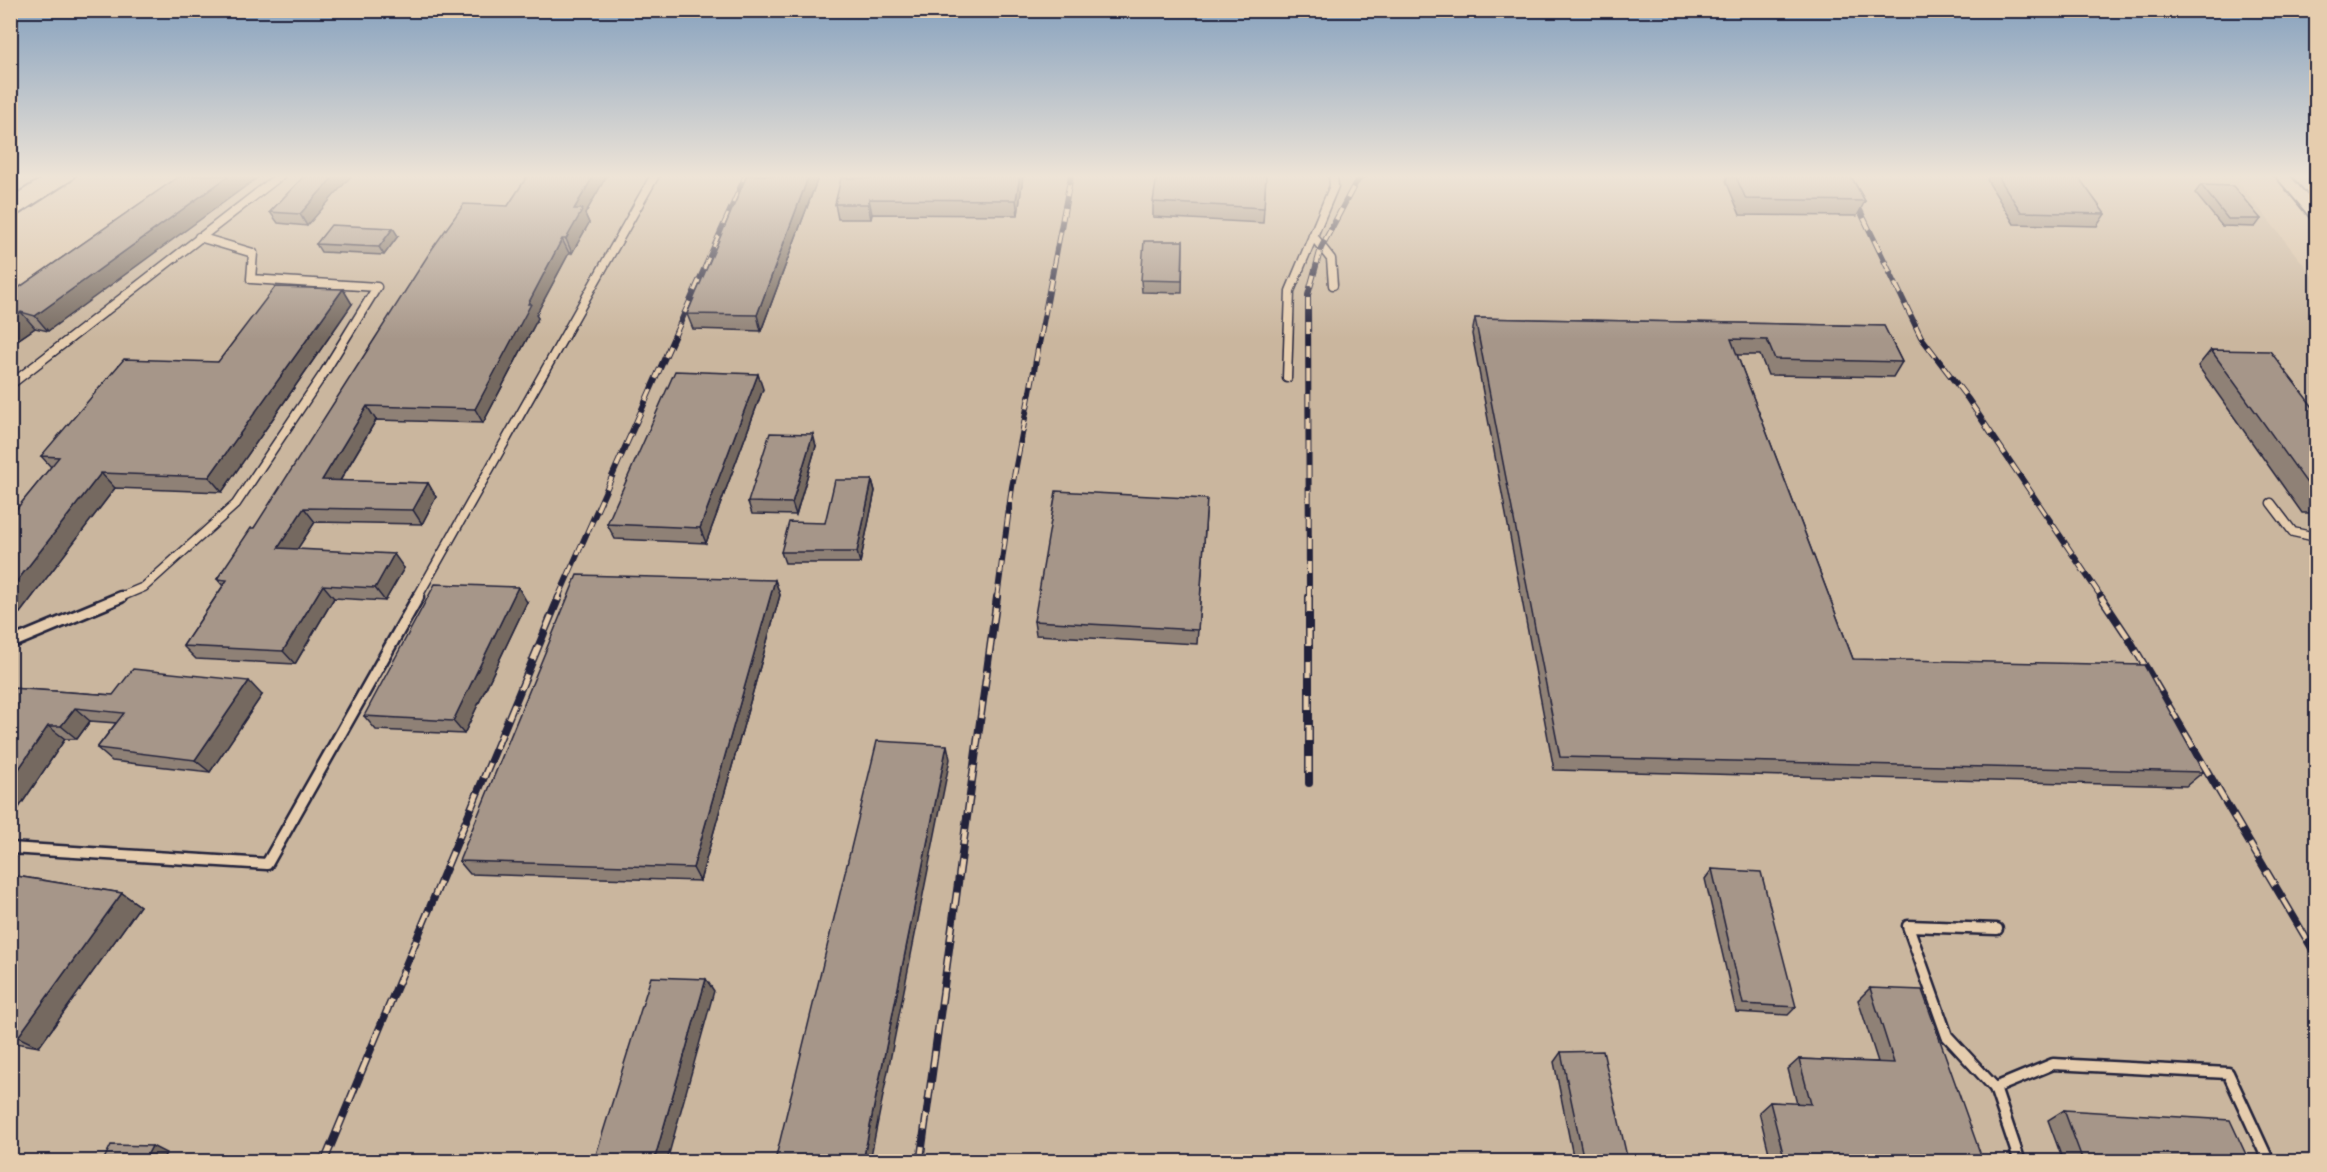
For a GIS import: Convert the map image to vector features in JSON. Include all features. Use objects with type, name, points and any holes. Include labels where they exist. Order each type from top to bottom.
[{"type":"lane","points":[[10,385],[209,230]]},
{"type":"lane","points":[[10,848],[267,864],[624,230]]},
{"type":"lane","points":[[1287,378],[1290,291],[1316,230]]},
{"type":"lane","points":[[1313,236],[1331,259],[1333,285]]},
{"type":"lane","points":[[10,640],[18,640],[144,587],[236,504],[324,373],[377,287],[251,279],[253,253],[199,237]]},
{"type":"lane","points":[[2271,503],[2293,532],[2316,537]]},
{"type":"lane","points":[[1997,929],[1908,926],[1947,1036],[1995,1088],[2020,1161]]},
{"type":"lane","points":[[1995,1088],[2053,1064],[2228,1072],[2269,1161]]},
{"type":"shaded area","points":[[123,230],[2276,230],[2316,280],[2316,1161],[11,1161],[10,310]]},
{"type":"building","points":[[102,230],[154,230],[35,316],[21,312],[10,320],[10,294]]},
{"type":"building","points":[[327,230],[392,230],[379,247],[316,244]]},
{"type":"building","points":[[446,230],[571,230],[566,239],[562,239],[528,304],[531,304],[475,409],[367,406],[322,480],[428,483],[413,510],[304,508],[278,548],[394,554],[375,588],[323,585],[283,651],[183,646],[227,580],[217,579],[251,528],[254,528]]},
{"type":"building","points":[[723,230],[789,230],[757,315],[687,314]]},
{"type":"building","points":[[1144,241],[1183,241],[1182,281],[1141,280]]},
{"type":"building","points":[[275,287],[343,289],[209,477],[101,473],[10,590],[10,517],[59,457],[41,456],[124,359],[218,362]]},
{"type":"building","points":[[1475,318],[1884,326],[1902,362],[1775,359],[1767,340],[1731,339],[1853,659],[2144,665],[2203,772],[1560,757]]},
{"type":"building","points":[[2211,350],[2270,351],[2316,411],[2316,496]]},
{"type":"building","points":[[675,371],[758,374],[700,528],[607,524]]},
{"type":"building","points":[[770,433],[813,434],[792,503],[748,502]]},
{"type":"building","points":[[835,480],[872,480],[857,552],[781,552],[789,522],[825,523]]},
{"type":"building","points":[[1056,491],[1207,499],[1198,630],[1034,621]]},
{"type":"building","points":[[577,575],[775,580],[693,868],[459,861]]},
{"type":"building","points":[[435,584],[518,587],[453,721],[364,716]]},
{"type":"building","points":[[133,669],[249,681],[195,760],[97,748],[124,713],[75,708],[61,726],[48,726],[10,782],[10,688],[113,695]]},
{"type":"building","points":[[877,741],[947,745],[863,1161],[775,1161]]},
{"type":"building","points":[[1712,869],[1761,872],[1796,1007],[1743,1004]]},
{"type":"building","points":[[10,875],[122,893],[18,1037],[10,1035]]},
{"type":"building","points":[[651,977],[706,979],[654,1161],[594,1161]]},
{"type":"building","points":[[1870,988],[1922,990],[1983,1161],[1785,1161],[1770,1102],[1811,1104],[1799,1059],[1894,1063]]},
{"type":"building","points":[[1603,1051],[1628,1161],[1584,1161],[1561,1052]]},
{"type":"building","points":[[2064,1110],[2230,1120],[2249,1161],[2083,1161]]},
{"type":"building","points":[[111,1145],[152,1146],[144,1161],[103,1161]]},
{"type":"railway","points":[[558,598],[722,230]]},
{"type":"railway","points":[[997,598],[1012,487],[1061,230]]},
{"type":"railway","points":[[1309,598],[1308,295],[1321,248],[1331,230]]},
{"type":"railway","points":[[1869,230],[1921,337],[1968,399],[2102,598]]},
{"type":"railway","points":[[324,1162],[559,597]]},
{"type":"railway","points":[[920,1162],[997,597]]},
{"type":"railway","points":[[2101,597],[2129,639],[2316,955]]},
{"type":"railway","points":[[1309,598],[1309,783]]}]
